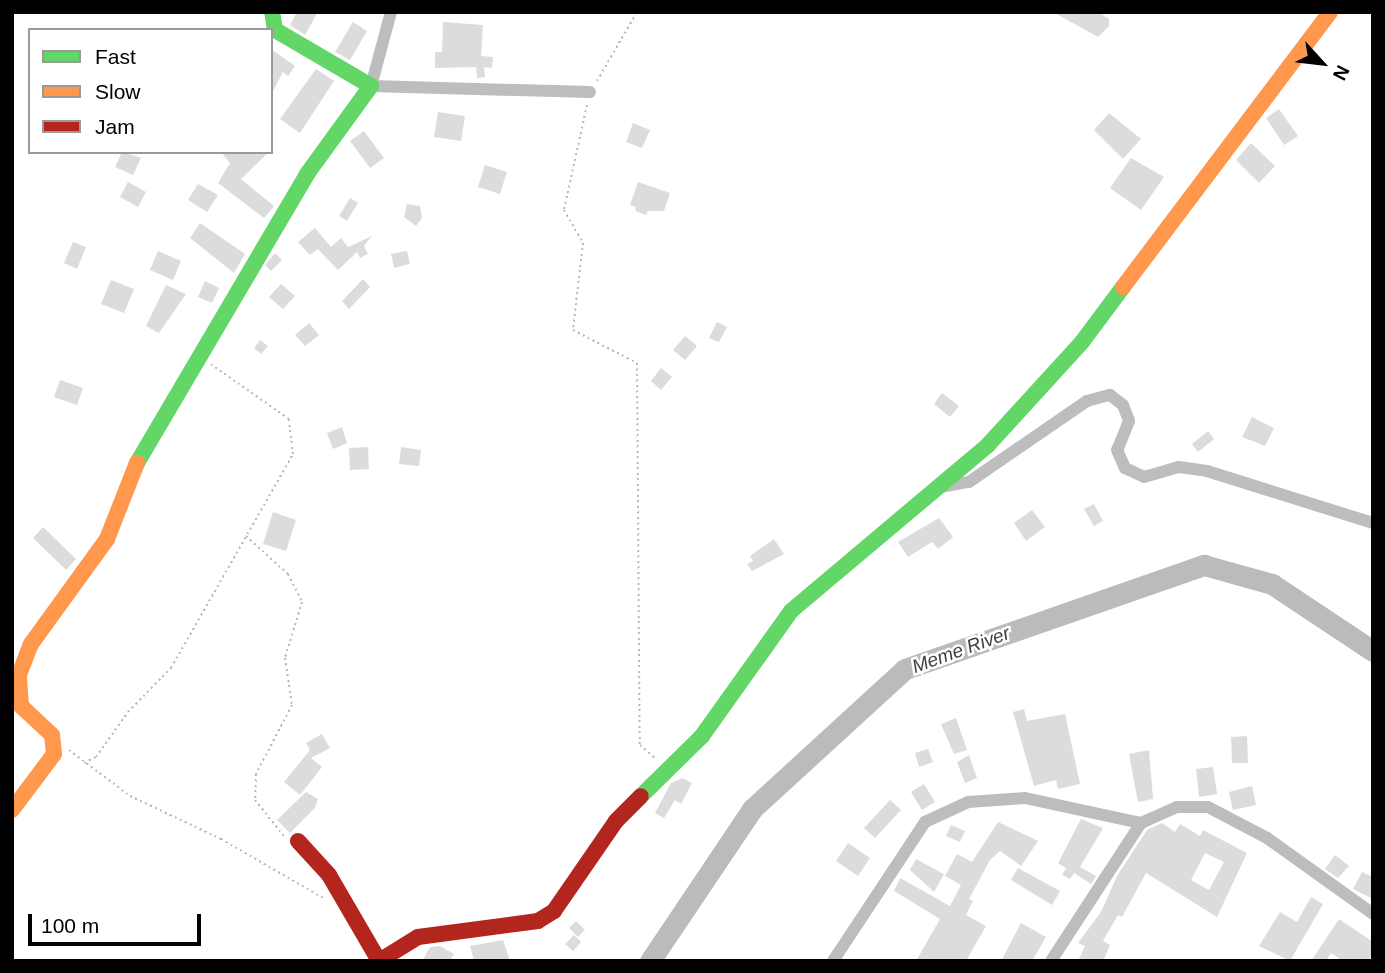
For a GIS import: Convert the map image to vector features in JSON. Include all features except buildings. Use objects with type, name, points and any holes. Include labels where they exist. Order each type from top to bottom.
[{"type":"street","points":[[272,12],[275,30],[371,86],[590,92]]},
{"type":"street","points":[[12,810],[54,754],[52,735],[21,706],[19,675],[31,644],[107,539],[139,458],[198,355],[307,174],[371,86],[391,12]]},
{"type":"street","points":[[298,841],[330,875],[364,942],[379,961],[418,937],[538,921],[554,911],[616,821],[702,736],[791,611],[933,488],[988,445],[1082,342],[1330,12]]},
{"type":"street","points":[[933,488],[969,482],[1087,401],[1110,395],[1123,405],[1129,421],[1117,450],[1125,468],[1144,477],[1178,467],[1207,471],[1373,523]]},
{"type":"street","points":[[833,961],[925,822],[968,802],[1025,798],[1141,823]]},
{"type":"street","points":[[1051,961],[1141,823],[1177,807],[1208,807],[1267,838],[1373,914]]},
{"type":"path","points":[[637,12],[590,92],[564,210],[583,243],[573,330],[637,363],[640,745],[667,769]]},
{"type":"path","points":[[84,763],[96,757],[128,712],[171,668],[202,621],[218,581],[293,454],[289,419],[198,355]]},
{"type":"path","points":[[245,535],[288,574],[302,602],[285,658],[292,705],[256,774],[255,800],[282,835],[298,841]]},
{"type":"path","points":[[52,735],[84,763],[130,796],[221,839],[327,900]]},
{"type":"waterway","name":"Meme River","points":[[650,961],[752,809],[905,669],[1204,565],[1272,584],[1373,651]]},
{"type":"traffic: fast","points":[[137,463],[307,174],[371,86],[275,30],[272,12]]},
{"type":"traffic: fast","points":[[641,796],[702,736],[791,611],[988,445],[1082,342],[1123,287]]},
{"type":"traffic: slow","points":[[1123,287],[1330,12]]},
{"type":"traffic: slow","points":[[12,810],[54,754],[52,735],[21,706],[19,675],[31,644],[107,539],[137,463]]},
{"type":"traffic: jam","points":[[298,841],[329,875],[379,961],[418,937],[538,921],[554,911],[616,821],[641,796]]}]
